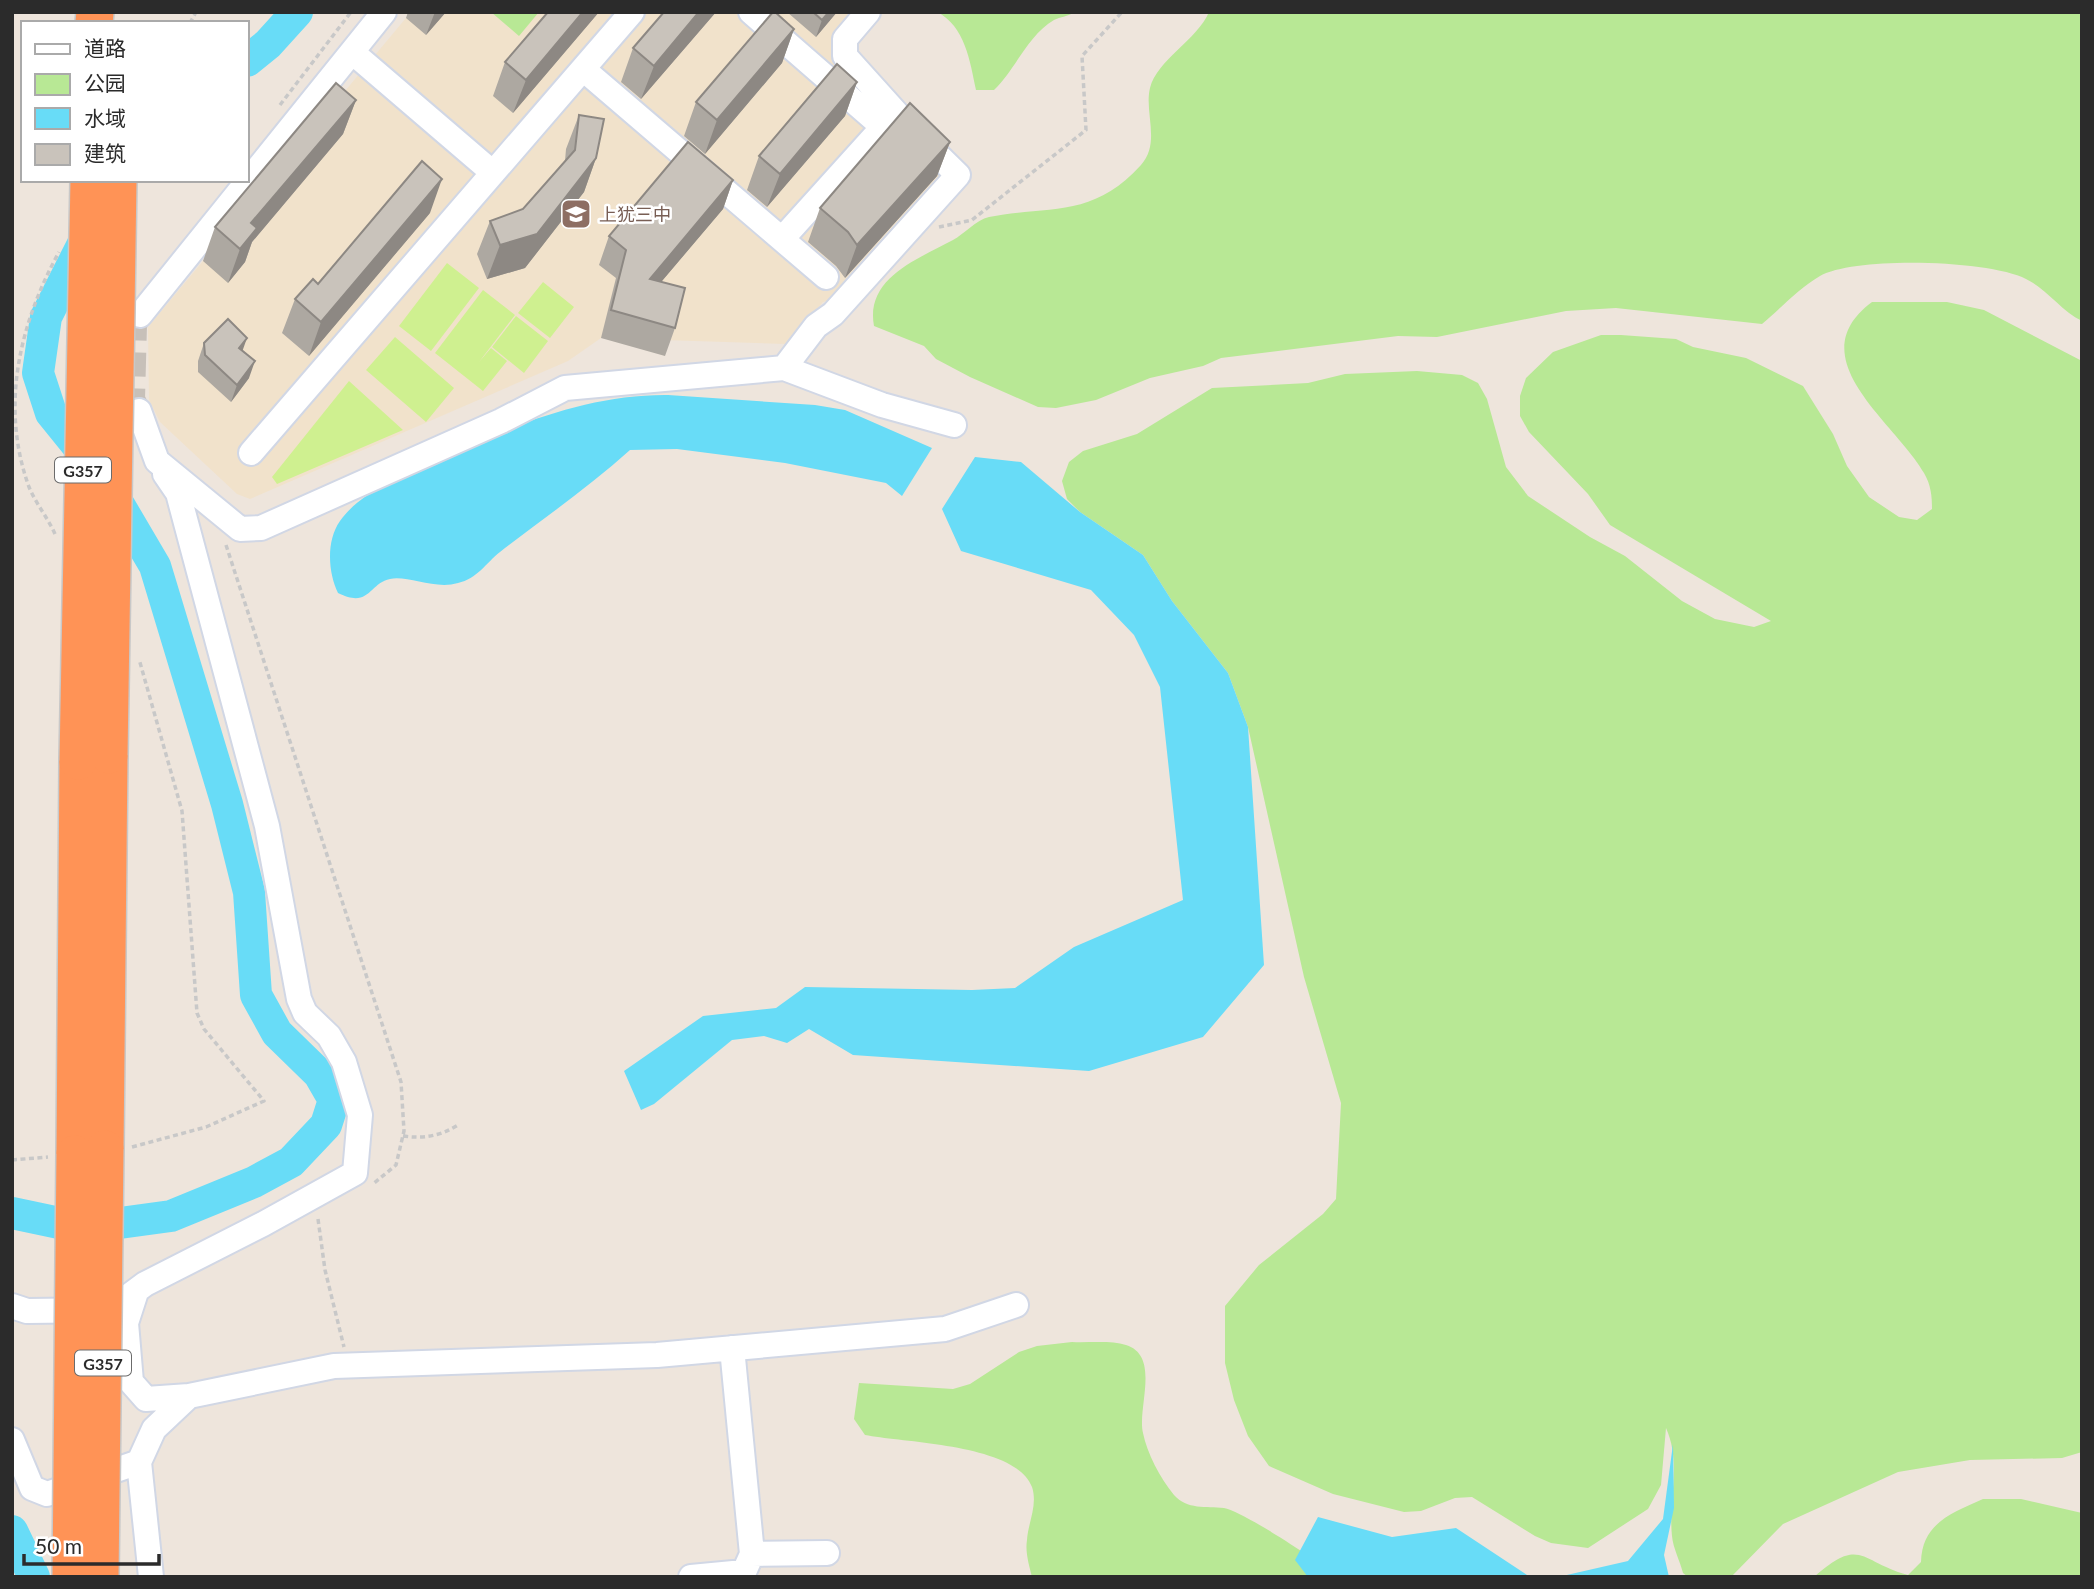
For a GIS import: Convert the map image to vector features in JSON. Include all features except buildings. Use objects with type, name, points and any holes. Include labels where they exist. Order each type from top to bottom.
[{"type":"highway","name":"G357","points":[[89,182],[100,1151],[100,1577]]},
{"type":"highway","name":"G357","points":[[94,758],[118,182]]},
{"type":"highway","name":"G357","points":[[71,1577],[100,1151]]},
{"type":"street","points":[[248,182],[384,12]]},
{"type":"street","points":[[251,453],[632,12]]},
{"type":"street","points":[[751,12],[883,127],[782,239]]},
{"type":"street","points":[[784,368],[816,326],[833,314],[958,175],[908,126],[845,56],[845,39],[868,12]]},
{"type":"street","points":[[352,52],[492,172]]},
{"type":"street","points":[[583,69],[826,277]]},
{"type":"street","points":[[141,315],[248,182]]},
{"type":"street","points":[[157,461],[240,529],[261,528],[501,421],[565,388],[784,368],[882,405],[954,425]]},
{"type":"street","points":[[12,1306],[27,1311],[110,1310],[156,1277],[263,1224],[355,1173],[360,1115],[344,1062],[329,1036],[305,1013],[299,999],[264,813],[178,493],[157,461],[139,411]]},
{"type":"street","points":[[136,1292],[126,1323],[131,1382],[146,1399],[189,1396],[349,1366],[643,1355],[945,1329],[1016,1305]]},
{"type":"street","points":[[691,1577],[744,1572],[752,1554],[732,1348]]},
{"type":"street","points":[[152,1577],[139,1462],[154,1429],[189,1396]]},
{"type":"street","points":[[12,1440],[32,1488],[47,1494],[139,1462]]},
{"type":"street","points":[[752,1554],[828,1553]]},
{"type":"path","points":[[279,106],[351,12]]},
{"type":"path","points":[[903,236],[972,220],[1086,130],[1082,56],[1122,12]]},
{"type":"path","points":[[12,1160],[100,1151],[206,1127],[264,1101]]},
{"type":"path","points":[[403,1136],[417,1138],[442,1134],[458,1125]]},
{"type":"path","points":[[318,1219],[328,1282],[349,1366]]},
{"type":"shaded area","name":"上犹三中","points":[[411,12],[863,12],[841,39],[949,172],[836,299],[823,302],[786,344],[601,338],[568,361],[250,499],[237,494],[160,422],[149,400],[148,327]]},
{"type":"green space","points":[[491,12],[539,12],[519,36]]},
{"type":"green space","points":[[937,12],[1075,12],[1045,26],[994,90],[976,90],[960,35],[946,18]]},
{"type":"green space","points":[[1209,12],[2082,12],[2082,321],[2067,312],[2034,283],[2008,273],[1954,264],[1862,265],[1820,276],[1762,324],[1616,308],[1566,311],[1437,337],[1398,336],[1221,358],[1203,366],[1150,378],[1096,400],[1056,408],[1038,407],[970,377],[936,359],[924,346],[874,326],[873,309],[878,295],[897,272],[953,240],[979,221],[989,217],[1070,207],[1105,194],[1123,182],[1141,165],[1150,147],[1149,97],[1154,78],[1160,68],[1196,32]]},
{"type":"green space","points":[[447,263],[479,288],[431,351],[399,326]]},
{"type":"green space","points":[[543,282],[574,307],[550,338],[518,313]]},
{"type":"green space","points":[[483,290],[515,315],[479,362],[491,348],[507,361],[483,391],[435,353]]},
{"type":"green space","points":[[1872,302],[1947,302],[1984,310],[2082,361],[2082,1452],[2062,1458],[1970,1460],[1898,1472],[1783,1524],[1731,1577],[1688,1577],[1683,1573],[1672,1536],[1674,1468],[1671,1441],[1666,1428],[1661,1485],[1648,1509],[1588,1548],[1551,1543],[1535,1536],[1472,1497],[1455,1498],[1421,1511],[1404,1512],[1333,1494],[1269,1466],[1248,1436],[1234,1400],[1225,1363],[1225,1306],[1259,1265],[1323,1214],[1336,1199],[1341,1103],[1304,977],[1248,727],[1228,673],[1172,601],[1143,555],[1080,512],[1067,499],[1062,481],[1069,462],[1083,451],[1137,434],[1212,388],[1308,383],[1345,374],[1417,371],[1462,375],[1478,383],[1487,399],[1506,467],[1528,496],[1590,537],[1625,556],[1682,601],[1715,619],[1754,627],[1771,621],[1610,525],[1588,494],[1529,432],[1520,416],[1520,396],[1526,378],[1553,352],[1601,335],[1676,339],[1693,347],[1746,358],[1803,386],[1833,434],[1847,466],[1869,497],[1899,517],[1917,520],[1932,509],[1931,491],[1926,477],[1859,389],[1848,367],[1844,345],[1852,323]]},
{"type":"green space","points":[[516,316],[548,341],[524,373],[492,347]]},
{"type":"green space","points":[[395,337],[454,388],[426,422],[366,370]]},
{"type":"green space","points":[[349,381],[403,430],[277,484],[272,477]]},
{"type":"green space","points":[[1072,1342],[1113,1343],[1126,1345],[1137,1351],[1143,1360],[1145,1371],[1142,1422],[1145,1441],[1159,1473],[1179,1500],[1191,1505],[1234,1511],[1282,1538],[1338,1577],[1032,1577],[1027,1545],[1034,1494],[1022,1473],[1005,1462],[983,1454],[865,1435],[854,1419],[859,1383],[953,1389],[970,1384],[1019,1352],[1037,1346]]},
{"type":"green space","points":[[1983,1499],[2021,1499],[2082,1513],[2082,1577],[1814,1577],[1830,1564],[1852,1554],[1861,1555],[1908,1575],[1921,1562],[1927,1538],[1933,1529],[1950,1515]]},
{"type":"water","points":[[668,395],[815,405],[845,410],[932,448],[902,496],[886,483],[785,463],[677,449],[630,450],[465,581],[440,585],[397,578],[383,581],[363,597],[349,597],[338,593],[332,576],[332,538],[348,511],[367,495],[482,440],[542,417],[604,401]]},
{"type":"water","points":[[975,457],[1021,462],[1080,512],[1143,555],[1172,601],[1228,673],[1248,727],[1264,965],[1203,1037],[1089,1071],[853,1055],[809,1029],[787,1043],[764,1036],[732,1040],[654,1104],[641,1110],[624,1071],[703,1016],[776,1008],[805,987],[972,990],[1015,988],[1074,947],[1183,900],[1160,687],[1134,635],[1091,590],[961,551],[942,509]]},
{"type":"water","points":[[1673,1444],[1674,1508],[1664,1555],[1669,1577],[1558,1577],[1628,1561],[1663,1519]]},
{"type":"water","points":[[1318,1517],[1392,1537],[1456,1528],[1530,1577],[1308,1577],[1295,1560]]},
{"type":"waterway","points":[[248,60],[268,44],[297,12]]},
{"type":"waterway","points":[[12,1213],[83,1228],[171,1216],[254,1182],[291,1162],[326,1125],[334,1100],[319,1074],[277,1033],[256,995],[249,892],[227,804],[155,566],[102,476],[51,413],[38,373],[46,317],[88,234]]},
{"type":"waterway","points":[[12,1531],[34,1577]]},
{"type":"tunnel","points":[[139,411],[133,399],[135,325],[140,315]]},
{"type":"place","name":"上犹三中","points":[[576,214]]}]
